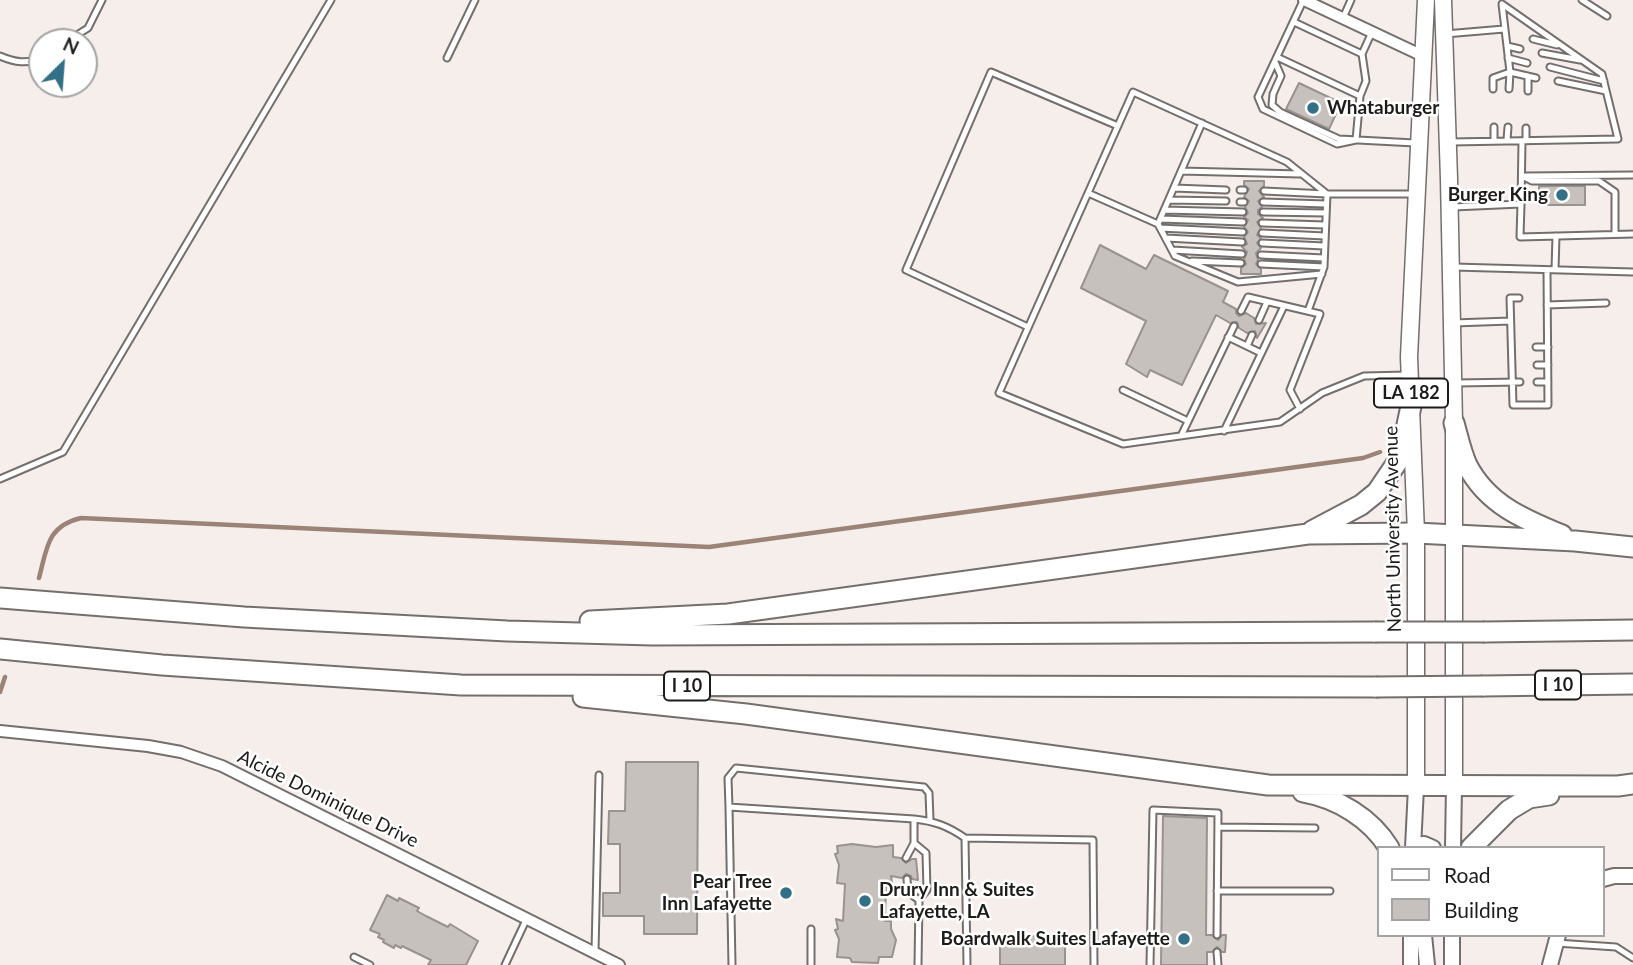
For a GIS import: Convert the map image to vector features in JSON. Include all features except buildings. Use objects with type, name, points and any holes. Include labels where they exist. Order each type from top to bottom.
[{"type":"highway","points":[[1308,534],[1361,505],[1377,492],[1400,458],[1412,406]]},
{"type":"highway","points":[[1454,423],[1466,463],[1478,484],[1499,504],[1520,518],[1575,541]]},
{"type":"highway","points":[[435,626],[634,620],[728,614],[1308,534],[1416,533],[1575,541],[1633,547]]},
{"type":"highway","points":[[0,598],[244,617],[507,631],[652,635],[1633,630]]},
{"type":"highway","name":"I 10","points":[[0,649],[162,665],[461,685],[1376,687],[1633,684]]},
{"type":"highway","points":[[461,685],[746,714],[1268,785],[1322,795],[1361,817],[1377,830],[1388,846]]},
{"type":"highway","points":[[1268,785],[1626,785]]},
{"type":"highway","points":[[1473,846],[1500,817],[1529,798],[1626,785]]},
{"type":"main road","name":"LA 182","points":[[1443,0],[1450,207],[1454,535]]},
{"type":"main road","name":"North University Avenue","points":[[1413,846],[1416,786],[1416,533],[1410,375],[1425,2]]},
{"type":"main road","points":[[1453,846],[1454,535]]},
{"type":"main road","points":[[1605,878],[1633,876]]},
{"type":"main road","points":[[1411,937],[1411,965]]},
{"type":"main road","points":[[1424,937],[1427,965]]},
{"type":"main road","points":[[1452,937],[1452,965]]},
{"type":"main road","points":[[1550,965],[1557,939]]},
{"type":"street","points":[[1304,0],[1423,56]]},
{"type":"street","name":"Alcide Dominique Drive","points":[[0,731],[148,746],[181,752],[222,766],[619,965]]},
{"type":"lane","points":[[88,28],[102,0]]},
{"type":"lane","points":[[0,479],[62,452],[331,0]]},
{"type":"lane","points":[[447,58],[475,0]]},
{"type":"lane","points":[[1304,0],[1258,97],[1263,109],[1338,144],[1356,140]]},
{"type":"lane","points":[[1343,18],[1351,0]]},
{"type":"lane","points":[[1582,0],[1606,16]]},
{"type":"lane","points":[[1448,142],[1618,139],[1602,74],[1502,4],[1507,32],[1509,89]]},
{"type":"lane","points":[[1293,22],[1362,54]]},
{"type":"lane","points":[[1356,140],[1360,96],[1366,80],[1362,54],[1372,32]]},
{"type":"lane","points":[[1444,34],[1507,32]]},
{"type":"lane","points":[[1533,39],[1561,46]]},
{"type":"lane","points":[[1507,46],[1520,49]]},
{"type":"lane","points":[[1542,53],[1584,61]]},
{"type":"lane","points":[[0,56],[15,63],[28,62]]},
{"type":"lane","points":[[1508,58],[1527,63]]},
{"type":"lane","points":[[1276,59],[1360,96]]},
{"type":"lane","points":[[1276,59],[1281,76],[1273,94],[1272,104],[1280,112],[1329,135],[1356,140],[1419,143]]},
{"type":"lane","points":[[1550,67],[1604,81]]},
{"type":"lane","points":[[1028,327],[906,270],[991,72],[1118,126]]},
{"type":"lane","points":[[1493,89],[1493,78],[1510,72],[1536,78]]},
{"type":"lane","points":[[1528,76],[1528,91]]},
{"type":"lane","points":[[1558,81],[1606,91]]},
{"type":"lane","points":[[1327,194],[1287,162],[1133,92],[999,393],[1123,444],[1280,422],[1322,393],[1364,376],[1410,375]]},
{"type":"lane","points":[[1202,123],[1160,224],[1175,256],[1238,282],[1322,274]]},
{"type":"lane","points":[[1494,127],[1494,141]]},
{"type":"lane","points":[[1507,141],[1508,127]]},
{"type":"lane","points":[[1526,128],[1520,237],[1633,234]]},
{"type":"lane","points":[[1181,171],[1301,174]]},
{"type":"lane","points":[[1522,176],[1633,175]]},
{"type":"lane","points":[[1522,176],[1532,181],[1599,181],[1615,192],[1615,234]]},
{"type":"lane","points":[[1174,188],[1226,190]]},
{"type":"lane","points":[[1264,191],[1416,194]]},
{"type":"lane","points":[[1088,192],[1160,224],[1242,232]]},
{"type":"lane","points":[[1308,311],[1324,267],[1327,194]]},
{"type":"lane","points":[[1169,200],[1226,201]]},
{"type":"lane","points":[[1263,202],[1326,204]]},
{"type":"lane","points":[[1450,207],[1521,204]]},
{"type":"lane","points":[[1164,210],[1243,212]]},
{"type":"lane","points":[[1263,212],[1326,213]]},
{"type":"lane","points":[[1160,224],[1243,222]]},
{"type":"lane","points":[[1262,223],[1325,225]]},
{"type":"lane","points":[[1262,233],[1325,236]]},
{"type":"lane","points":[[1555,270],[1556,236]]},
{"type":"lane","points":[[1166,238],[1242,242]]},
{"type":"lane","points":[[1262,243],[1324,246]]},
{"type":"lane","points":[[1172,250],[1242,254]]},
{"type":"lane","points":[[1261,255],[1324,258]]},
{"type":"lane","points":[[1187,261],[1241,263]]},
{"type":"lane","points":[[1261,264],[1324,267]]},
{"type":"lane","points":[[1451,267],[1633,272]]},
{"type":"lane","points":[[1519,298],[1510,298],[1513,405],[1548,405],[1547,270]]},
{"type":"lane","points":[[1241,311],[1248,298],[1320,314],[1290,390],[1300,408]]},
{"type":"lane","points":[[1537,298],[1547,301],[1606,303]]},
{"type":"lane","points":[[1259,320],[1267,302]]},
{"type":"lane","points":[[1224,431],[1284,306]]},
{"type":"lane","points":[[1537,316],[1547,316]]},
{"type":"lane","points":[[1452,323],[1520,317]]},
{"type":"lane","points":[[1181,436],[1234,326]]},
{"type":"lane","points":[[1511,331],[1520,331]]},
{"type":"lane","points":[[1537,331],[1547,331]]},
{"type":"lane","points":[[1247,346],[1252,335]]},
{"type":"lane","points":[[1228,337],[1261,353]]},
{"type":"lane","points":[[1511,347],[1520,347]]},
{"type":"lane","points":[[1536,347],[1548,347]]},
{"type":"lane","points":[[1511,365],[1520,365]]},
{"type":"lane","points":[[1537,365],[1548,365]]},
{"type":"lane","points":[[1453,383],[1520,382]]},
{"type":"lane","points":[[1537,382],[1548,382]]},
{"type":"lane","points":[[1123,390],[1188,421]]},
{"type":"lane","points":[[732,965],[728,778],[736,768],[924,786],[929,793],[930,820]]},
{"type":"lane","points":[[595,953],[599,775]]},
{"type":"lane","points":[[729,807],[930,820],[948,826],[965,838],[1093,840],[1094,965]]},
{"type":"lane","points":[[1150,965],[1153,810],[1218,813],[1217,934]]},
{"type":"lane","points":[[906,858],[914,843],[914,819]]},
{"type":"lane","points":[[1217,827],[1315,828]]},
{"type":"lane","points":[[965,838],[967,965]]},
{"type":"lane","points":[[914,843],[926,853],[927,890],[919,900],[918,965]]},
{"type":"lane","points":[[907,879],[908,892],[919,900]]},
{"type":"lane","points":[[1217,891],[1330,891]]},
{"type":"lane","points":[[505,965],[527,918]]},
{"type":"lane","points":[[811,929],[811,965]]},
{"type":"lane","points":[[1557,939],[1616,947],[1633,958]]},
{"type":"lane","points":[[1217,952],[1218,965]]},
{"type":"lane","points":[[354,957],[370,965]]},
{"type":"waterway","points":[[39,578],[50,540],[61,527],[81,518],[709,547],[1363,458],[1380,452]]},
{"type":"waterway","points":[[0,692],[5,677]]},
{"type":"place","name":"Whataburger","points":[[1313,108]]},
{"type":"place","name":"Burger King","points":[[1562,195]]},
{"type":"place","name":"Pear Tree Inn Lafayette","points":[[786,893]]},
{"type":"place","name":"Drury Inn & Suites Lafayette, LA","points":[[865,901]]},
{"type":"place","name":"Boardwalk Suites Lafayette","points":[[1184,939]]}]
